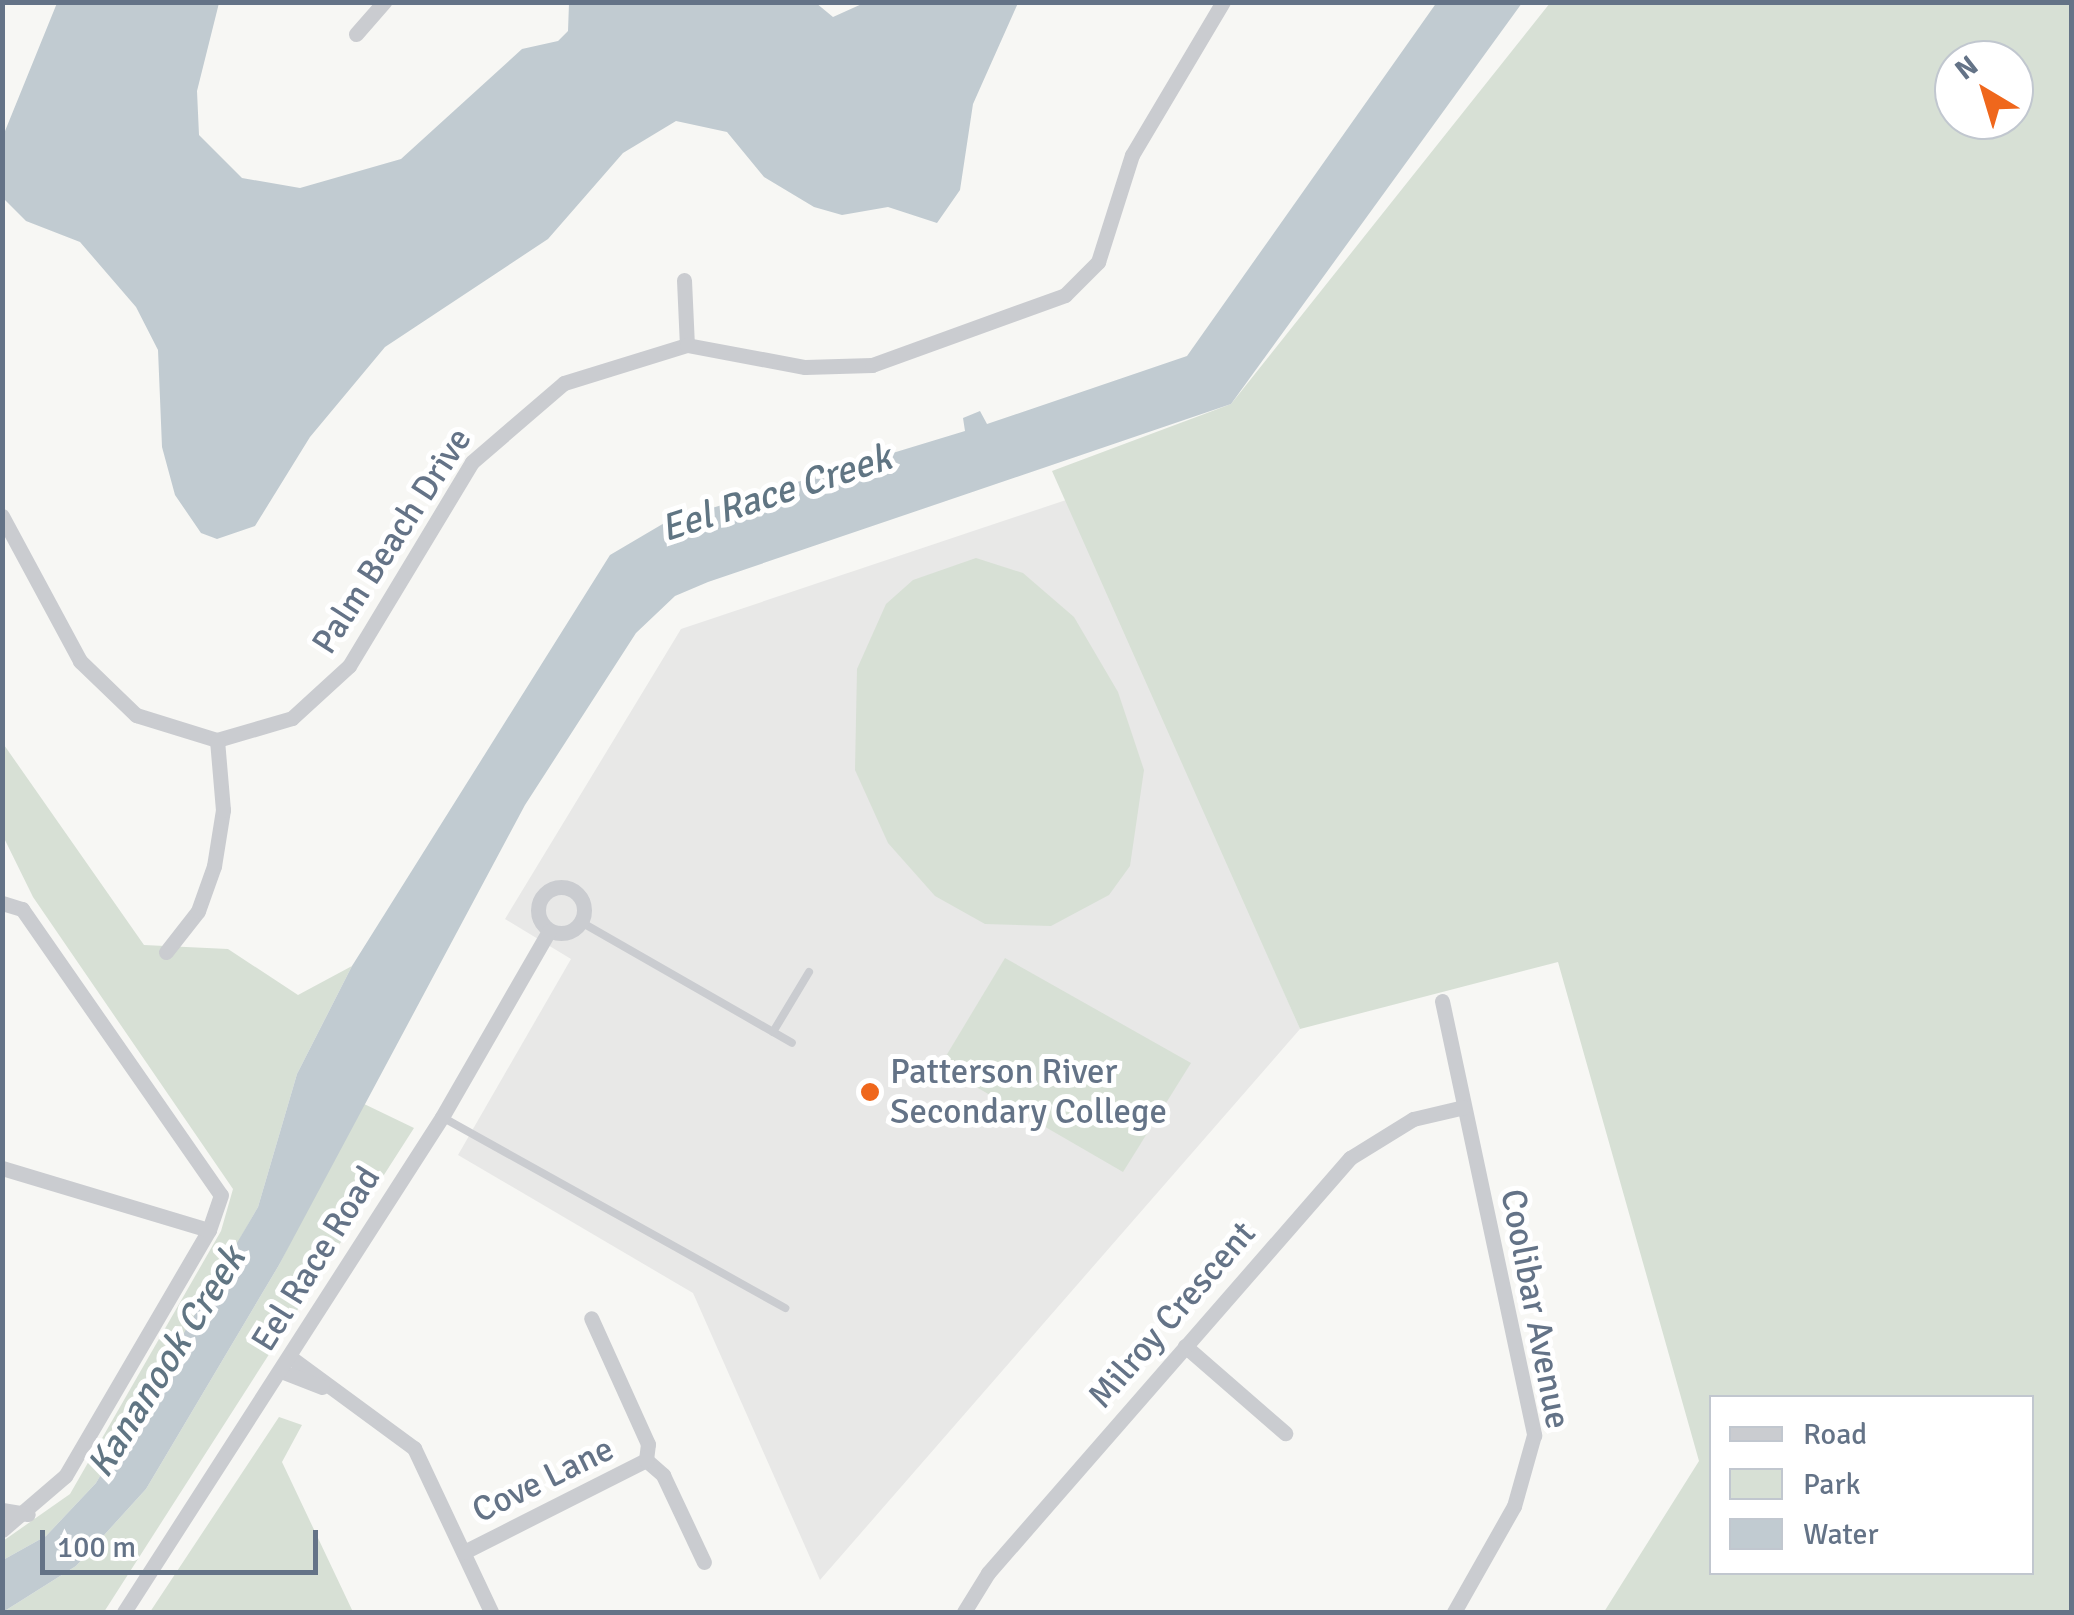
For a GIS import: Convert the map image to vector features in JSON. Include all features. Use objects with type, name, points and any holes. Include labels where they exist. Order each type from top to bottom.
[{"type":"street","points":[[356,34],[384,2]]},
{"type":"street","name":"Palm Beach Drive","points":[[2,516],[80,661],[109,694],[169,730],[216,740],[292,718],[331,686],[472,462],[513,418],[614,361],[687,345],[842,369],[1043,309],[1098,262],[1132,155],[1223,2]]},
{"type":"street","points":[[684,280],[687,345]]},
{"type":"street","points":[[166,952],[198,911],[214,866],[223,810],[216,740]]},
{"type":"street","points":[[556,888],[578,895],[581,922],[550,930],[538,908],[556,888]]},
{"type":"street","points":[[2,903],[22,909],[220,1195],[210,1230],[71,1467],[28,1514],[2,1530]]},
{"type":"street","name":"Eel Race Road","points":[[124,1612],[442,1117],[550,930]]},
{"type":"street","name":"Coolibar Avenue","points":[[1442,1002],[1534,1436],[1514,1506],[1454,1612]]},
{"type":"street","name":"Milroy Crescent","points":[[964,1612],[1185,1346],[1350,1158],[1413,1119],[1464,1107]]},
{"type":"street","points":[[2,1168],[210,1230]]},
{"type":"street","name":"Cove Lane","points":[[591,1318],[648,1444],[646,1460]]},
{"type":"street","points":[[1185,1346],[1285,1433]]},
{"type":"street","points":[[290,1356],[322,1387],[409,1442],[492,1612]]},
{"type":"street","points":[[280,1372],[322,1387]]},
{"type":"street","name":"Cove Lane","points":[[464,1552],[646,1460]]},
{"type":"street","name":"Cove Lane","points":[[646,1460],[663,1474],[704,1562]]},
{"type":"street","points":[[2,1510],[28,1514]]},
{"type":"lane","points":[[581,922],[792,1043]]},
{"type":"lane","points":[[773,1032],[809,972]]},
{"type":"lane","points":[[442,1117],[784,1308]]},
{"type":"shaded area","name":"Patterson River Secondary College","points":[[1069,499],[1300,1029],[820,1580],[693,1293],[458,1155],[571,959],[505,919],[681,629]]},
{"type":"green space","points":[[1550,3],[2071,3],[2071,1612],[1604,1612],[1699,1461],[1558,962],[1300,1029],[1052,471],[1231,404]]},
{"type":"green space","points":[[976,558],[1023,573],[1074,617],[1118,692],[1144,770],[1130,866],[1109,895],[1051,926],[985,924],[935,896],[888,843],[855,770],[857,669],[886,604],[913,580]]},
{"type":"green space","points":[[2,742],[144,945],[228,949],[298,995],[352,966],[297,1074],[258,1207],[209,1293],[96,1483],[46,1536],[3,1560],[3,1541],[70,1494],[221,1231],[233,1189],[33,897],[3,836]]},
{"type":"green space","points":[[1005,958],[1191,1063],[1123,1172],[940,1066]]},
{"type":"green space","points":[[360,1102],[414,1128],[104,1612],[3,1612],[76,1566],[146,1489],[279,1265]]},
{"type":"green space","points":[[279,1417],[302,1425],[282,1462],[353,1612],[150,1612]]},
{"type":"water","name":"Eel Race Creek","points":[[1437,2],[1522,3],[1231,404],[708,582],[675,596],[636,633],[525,805],[279,1265],[146,1489],[76,1566],[3,1612],[3,1560],[46,1536],[96,1483],[258,1207],[297,1074],[352,966],[610,555],[666,522],[965,431],[963,418],[980,411],[987,424],[1187,356]]},
{"type":"water","points":[[57,3],[219,3],[197,91],[199,135],[242,178],[300,188],[401,159],[522,49],[558,41],[568,31],[569,3],[816,3],[833,17],[864,3],[1018,3],[973,104],[960,190],[937,223],[888,207],[842,215],[814,207],[764,177],[727,132],[676,121],[623,153],[548,239],[385,347],[310,437],[255,526],[217,539],[201,533],[175,495],[162,447],[158,350],[136,307],[80,242],[26,221],[3,198],[3,136]]},
{"type":"place","name":"Patterson River Secondary College","points":[[870,1092]]},
{"type":"water label","name":"Kananook Creek","points":[[166,1362]]}]
